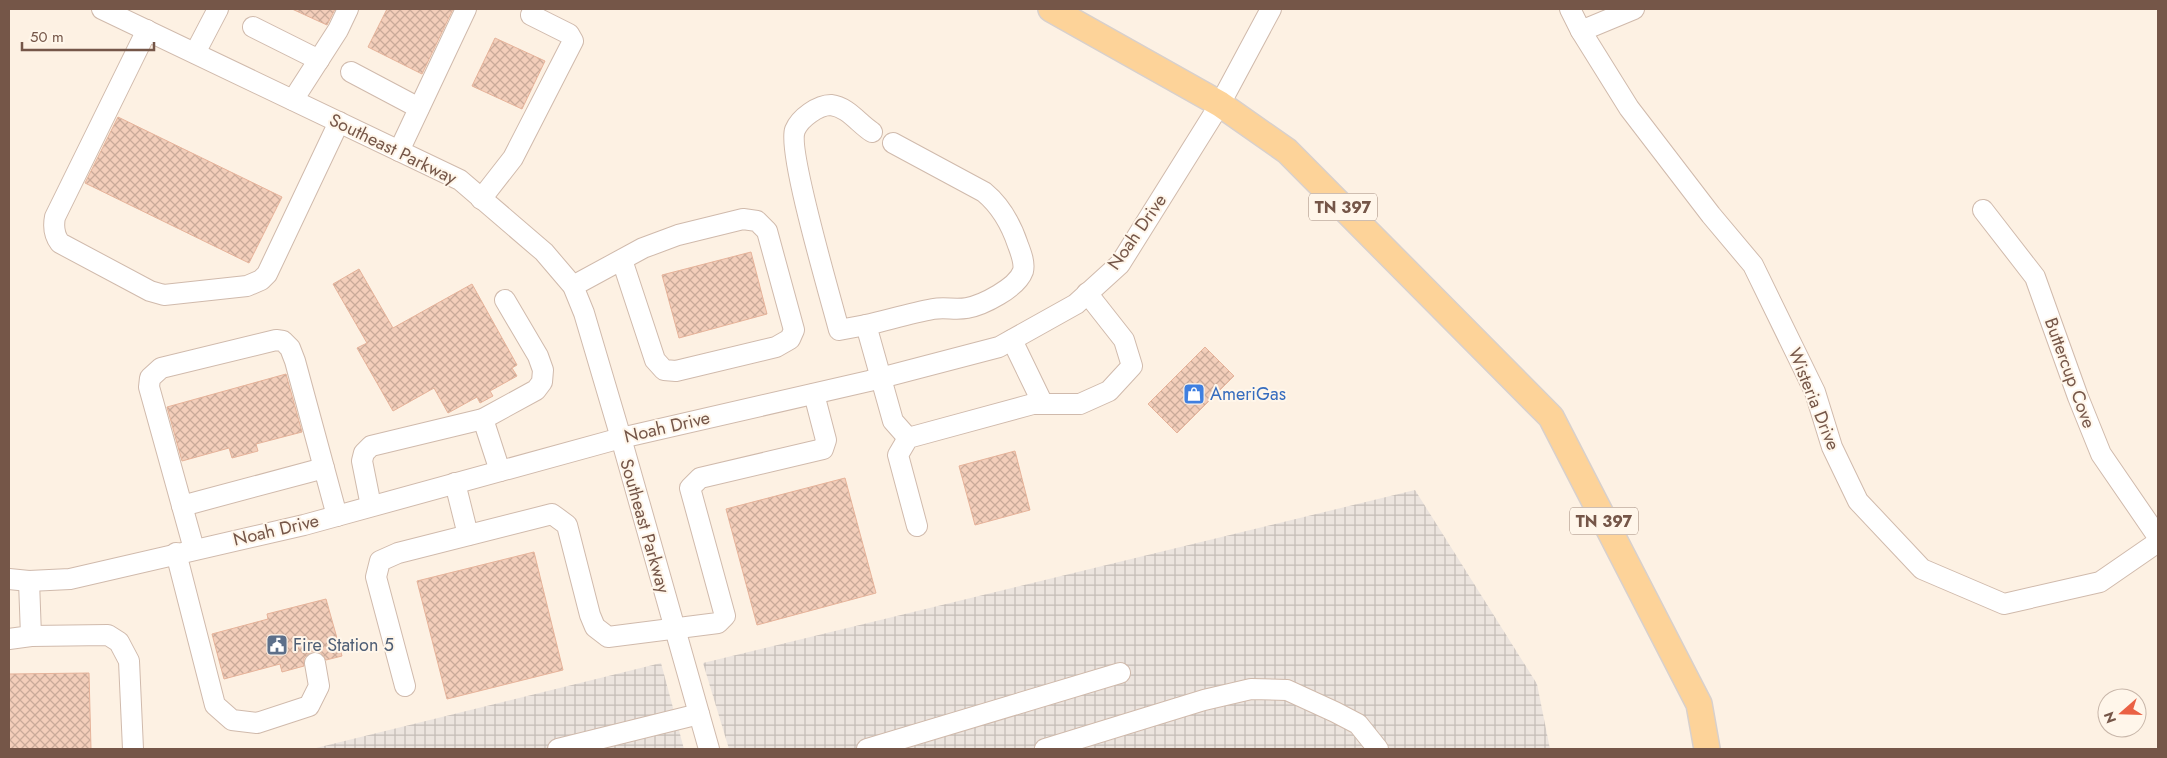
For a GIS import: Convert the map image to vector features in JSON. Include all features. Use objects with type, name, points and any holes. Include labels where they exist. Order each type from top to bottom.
[{"type":"main road","name":"TN 397","points":[[1050,9],[1220,104],[1288,151],[1551,417],[1699,704],[1707,749]]},
{"type":"street","points":[[195,53],[218,9]]},
{"type":"street","points":[[294,100],[338,30],[348,9]]},
{"type":"street","points":[[399,151],[466,9]]},
{"type":"street","name":"Noah Drive","points":[[9,579],[28,582],[70,579],[337,516],[620,438],[814,394],[999,347],[1076,304],[1120,264],[1220,104],[1270,9]]},
{"type":"street","name":"Wisteria Drive","points":[[1570,9],[1581,32],[1629,108],[1711,215],[1753,265],[1815,392],[1832,447],[1858,501],[1922,569],[2004,604],[2100,582],[2158,542]]},
{"type":"street","points":[[1581,32],[1634,9]]},
{"type":"street","name":"Southeast Parkway","points":[[111,11],[460,180],[544,252],[573,286],[584,313],[709,749]]},
{"type":"street","points":[[481,198],[513,158],[572,41],[569,34],[531,15]]},
{"type":"street","points":[[253,27],[320,60]]},
{"type":"street","points":[[148,30],[55,217],[54,224],[56,238],[60,242],[150,291],[164,295],[247,286],[261,280],[267,274],[339,122]]},
{"type":"street","points":[[351,72],[419,108]]},
{"type":"street","points":[[872,132],[844,109],[831,105],[816,109],[804,118],[795,130],[794,144],[803,189],[839,330],[934,309],[969,308],[982,304],[1002,293],[1018,280],[1023,270],[1014,232],[996,201],[984,192],[893,143]]},
{"type":"street","name":"Buttercup Cove","points":[[1983,210],[2035,277],[2078,397],[2101,454],[2158,537]]},
{"type":"street","points":[[573,286],[643,248],[678,235],[744,219],[756,221],[766,231],[794,330],[790,339],[767,349],[676,371],[664,370],[655,360],[622,260]]},
{"type":"street","points":[[918,526],[898,455],[908,438],[1033,404],[1080,404],[1109,391],[1132,366],[1124,340],[1088,293]]},
{"type":"street","points":[[371,506],[362,461],[364,453],[371,446],[483,419],[536,390],[542,382],[543,370],[538,356],[505,300]]},
{"type":"street","points":[[866,325],[893,421],[908,438]]},
{"type":"street","points":[[315,664],[319,686],[309,706],[258,723],[232,720],[215,705],[185,551],[182,506],[149,388],[150,378],[161,368],[276,340],[283,341],[290,348],[295,361],[337,516]]},
{"type":"street","points":[[1012,340],[1043,404]]},
{"type":"street","points":[[405,686],[376,577],[380,561],[398,553],[552,514],[567,525],[590,615],[595,627],[608,637],[675,630],[718,623],[724,616],[690,488],[700,478],[823,449],[826,440],[814,394]]},
{"type":"street","points":[[483,419],[500,471]]},
{"type":"street","points":[[182,506],[324,468]]},
{"type":"street","points":[[455,483],[468,535]]},
{"type":"street","points":[[28,582],[31,636]]},
{"type":"street","points":[[9,639],[31,636],[108,635],[119,642],[129,661],[133,749]]},
{"type":"street","points":[[867,749],[1120,674]]},
{"type":"street","points":[[1045,749],[1204,700],[1252,689],[1287,690],[1335,712],[1358,724],[1378,749]]},
{"type":"street","points":[[558,749],[622,741],[699,714]]},
{"type":"shaded area","points":[[1415,490],[1537,684],[1550,749],[729,749],[703,663]]},
{"type":"shaded area","points":[[661,663],[684,749],[312,749]]},
{"type":"building","points":[[292,9],[335,9],[327,25]]},
{"type":"building","points":[[387,9],[453,9],[422,74],[368,47]]},
{"type":"building","points":[[495,38],[545,61],[522,109],[472,86]]},
{"type":"building","points":[[118,117],[282,197],[249,263],[85,183]]},
{"type":"building","points":[[751,252],[767,314],[679,338],[662,275]]},
{"type":"building","points":[[359,269],[393,328],[472,284],[517,365],[512,368],[517,376],[490,391],[493,396],[480,403],[477,397],[448,413],[434,388],[393,411],[357,348],[367,343],[333,284]]},
{"type":"building","points":[[1205,347],[1234,376],[1177,433],[1148,404]]},
{"type":"building","points":[[286,374],[302,432],[256,444],[258,451],[232,458],[229,448],[182,461],[167,407]]},
{"type":"building","points":[[1015,451],[1030,510],[975,525],[959,466]]},
{"type":"building","points":[[845,478],[876,593],[757,625],[726,509]]},
{"type":"building","points":[[534,552],[563,670],[447,699],[417,581]]},
{"type":"building","name":"Fire Station 5","points":[[326,599],[342,656],[326,660],[320,652],[312,651],[304,658],[304,666],[282,672],[280,664],[224,679],[212,634],[268,619],[267,614]]},
{"type":"building","points":[[89,673],[91,749],[9,749],[9,674]]},
{"type":"place","name":"AmeriGas","points":[[1194,394]]},
{"type":"place","name":"Fire Station 5","points":[[277,645]]}]
